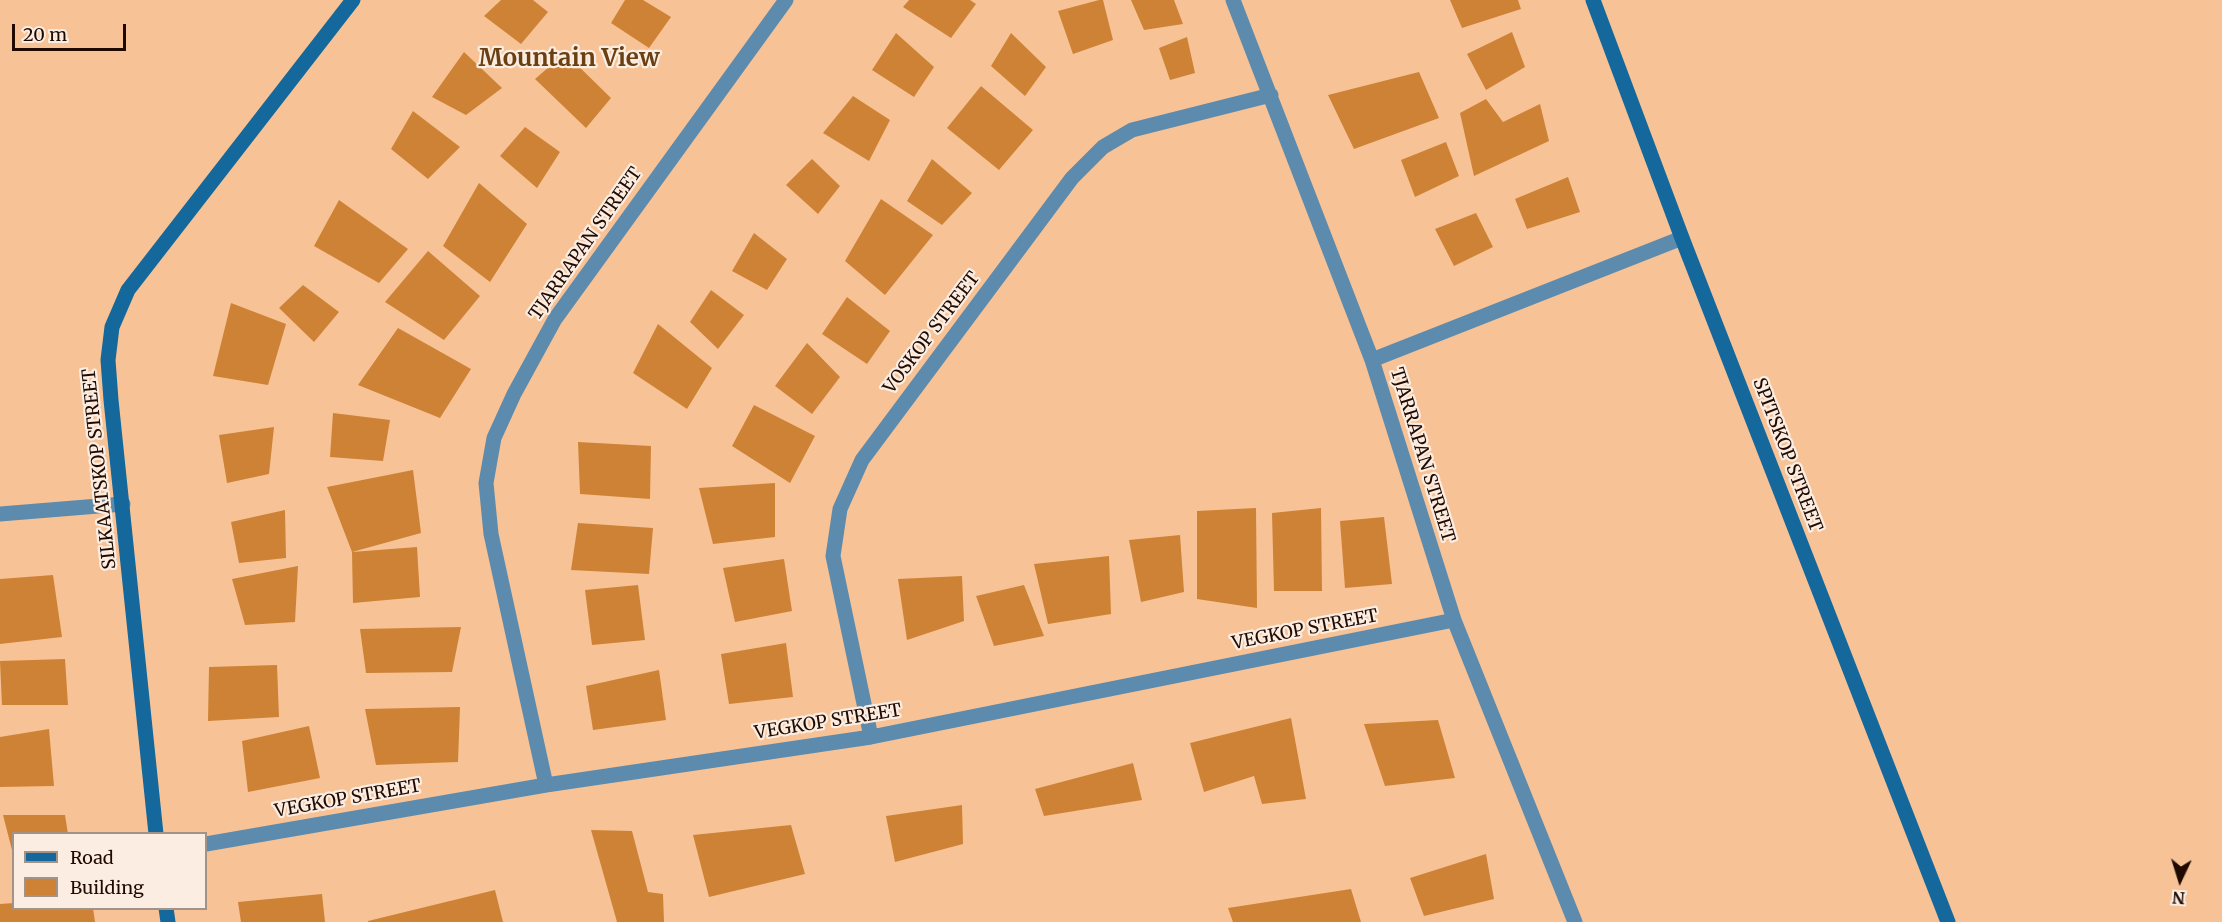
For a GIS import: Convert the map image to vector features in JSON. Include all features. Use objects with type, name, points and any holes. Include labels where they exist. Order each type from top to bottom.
[{"type":"street","name":"SILKAATSKOP STREET","points":[[156,832],[108,360],[112,327],[128,290],[352,0]]},
{"type":"street","name":"TJARRAPAN STREET","points":[[546,785],[491,534],[486,483],[494,438],[514,394],[555,319],[786,0]]},
{"type":"street","name":"TJARRAPAN STREET","points":[[1233,0],[1372,360],[1454,620],[1575,922]]},
{"type":"street","name":"SPITSKOP STREET","points":[[1593,0],[1682,238],[1948,922]]},
{"type":"street","name":"VOSKOP STREET","points":[[872,736],[833,556],[840,510],[862,460],[1072,178],[1103,147],[1132,130],[1271,95]]},
{"type":"street","points":[[1372,360],[1682,238]]},
{"type":"street","points":[[0,514],[123,504]]},
{"type":"street","name":"VEGKOP STREET","points":[[207,844],[546,785],[872,736],[1454,620]]},
{"type":"building","points":[[501,0],[533,0],[548,12],[521,44],[484,16]]},
{"type":"building","points":[[625,0],[643,0],[671,17],[649,48],[611,23]]},
{"type":"building","points":[[909,0],[970,0],[976,4],[951,38],[903,7]]},
{"type":"building","points":[[1103,0],[1113,40],[1073,54],[1058,11]]},
{"type":"building","points":[[1131,0],[1174,0],[1183,24],[1144,30]]},
{"type":"building","points":[[1450,0],[1518,0],[1521,9],[1462,28]]},
{"type":"building","points":[[1512,32],[1525,67],[1486,90],[1467,54]]},
{"type":"building","points":[[896,33],[934,67],[914,97],[872,70]]},
{"type":"building","points":[[1011,33],[1046,67],[1025,96],[991,66]]},
{"type":"building","points":[[1187,37],[1195,73],[1170,80],[1159,48]]},
{"type":"building","points":[[464,52],[502,88],[466,115],[432,97]]},
{"type":"building","points":[[565,53],[611,98],[586,128],[535,79]]},
{"type":"building","points":[[1419,72],[1439,118],[1354,149],[1328,95]]},
{"type":"building","points":[[981,86],[1033,130],[999,170],[947,128]]},
{"type":"building","points":[[853,96],[890,120],[869,161],[823,133]]},
{"type":"building","points":[[1486,99],[1503,122],[1540,104],[1549,141],[1474,176],[1460,113]]},
{"type":"building","points":[[413,111],[460,147],[428,179],[391,149]]},
{"type":"building","points":[[525,127],[560,152],[537,188],[500,156]]},
{"type":"building","points":[[1446,142],[1459,176],[1415,197],[1401,160]]},
{"type":"building","points":[[812,159],[840,186],[818,214],[786,185]]},
{"type":"building","points":[[932,159],[972,193],[942,225],[907,201]]},
{"type":"building","points":[[1568,177],[1580,212],[1527,229],[1515,199]]},
{"type":"building","points":[[479,183],[527,224],[490,282],[443,246]]},
{"type":"building","points":[[881,199],[933,235],[885,295],[845,261]]},
{"type":"building","points":[[339,200],[408,249],[379,283],[314,246]]},
{"type":"building","points":[[1476,213],[1493,247],[1454,266],[1435,229]]},
{"type":"building","points":[[754,233],[787,259],[767,290],[732,271]]},
{"type":"building","points":[[428,251],[480,296],[444,340],[385,302]]},
{"type":"building","points":[[303,285],[339,312],[314,342],[279,308]]},
{"type":"building","points":[[711,290],[744,315],[718,349],[690,322]]},
{"type":"building","points":[[847,297],[890,331],[867,364],[822,334]]},
{"type":"building","points":[[231,303],[286,324],[268,385],[213,376]]},
{"type":"building","points":[[658,324],[712,368],[687,409],[633,373]]},
{"type":"building","points":[[398,328],[471,369],[440,418],[358,385]]},
{"type":"building","points":[[807,343],[840,377],[812,414],[775,386]]},
{"type":"building","points":[[754,405],[815,436],[790,483],[732,446]]},
{"type":"building","points":[[333,413],[390,420],[383,461],[330,457]]},
{"type":"building","points":[[274,427],[269,474],[227,483],[219,435]]},
{"type":"building","points":[[578,442],[651,446],[650,499],[580,494]]},
{"type":"building","points":[[413,470],[421,533],[352,552],[327,487]]},
{"type":"building","points":[[775,483],[775,537],[713,544],[699,488]]},
{"type":"building","points":[[1256,508],[1257,608],[1197,599],[1197,511]]},
{"type":"building","points":[[1321,508],[1322,591],[1274,591],[1272,513]]},
{"type":"building","points":[[285,510],[286,558],[239,563],[231,522]]},
{"type":"building","points":[[1384,517],[1392,584],[1345,588],[1340,521]]},
{"type":"building","points":[[578,523],[653,528],[649,574],[571,570]]},
{"type":"building","points":[[1180,535],[1184,592],[1141,602],[1129,540]]},
{"type":"building","points":[[417,547],[420,597],[353,603],[352,552]]},
{"type":"building","points":[[1109,556],[1111,614],[1048,624],[1034,564]]},
{"type":"building","points":[[784,559],[792,611],[735,622],[723,568]]},
{"type":"building","points":[[298,566],[295,622],[245,625],[232,579]]},
{"type":"building","points":[[53,575],[62,637],[0,644],[0,579]]},
{"type":"building","points":[[962,576],[964,621],[907,640],[898,579]]},
{"type":"building","points":[[638,585],[645,640],[592,645],[585,590]]},
{"type":"building","points":[[1024,585],[1044,636],[994,646],[976,596]]},
{"type":"building","points":[[461,627],[452,672],[366,673],[360,629]]},
{"type":"building","points":[[786,643],[793,697],[729,704],[721,654]]},
{"type":"building","points":[[65,659],[68,705],[2,705],[0,661]]},
{"type":"building","points":[[277,665],[279,717],[208,721],[209,667]]},
{"type":"building","points":[[659,670],[666,720],[593,730],[586,686]]},
{"type":"building","points":[[460,707],[458,762],[376,765],[365,709]]},
{"type":"building","points":[[1291,718],[1306,799],[1262,804],[1254,776],[1204,792],[1190,743]]},
{"type":"building","points":[[1438,720],[1455,778],[1385,786],[1364,724]]},
{"type":"building","points":[[309,726],[320,778],[248,792],[242,741]]},
{"type":"building","points":[[49,729],[54,786],[0,787],[0,737]]},
{"type":"building","points":[[1133,763],[1142,800],[1044,816],[1035,789]]},
{"type":"building","points":[[962,805],[963,844],[895,862],[886,816]]},
{"type":"building","points":[[3,815],[65,815],[68,832],[12,832],[12,850]]},
{"type":"building","points":[[791,825],[805,874],[709,897],[693,835]]},
{"type":"building","points":[[591,830],[632,831],[648,892],[663,894],[664,922],[617,922]]},
{"type":"building","points":[[1486,854],[1494,899],[1424,916],[1410,878]]},
{"type":"building","points":[[1351,889],[1361,922],[1233,922],[1228,908]]},
{"type":"building","points":[[495,890],[503,922],[368,922],[368,921]]},
{"type":"building","points":[[322,894],[325,922],[241,922],[238,902]]},
{"type":"building","points":[[12,903],[12,910],[93,910],[95,922],[0,922],[0,904]]},
{"type":"district","name":"Mountain View","points":[[569,59]]}]
